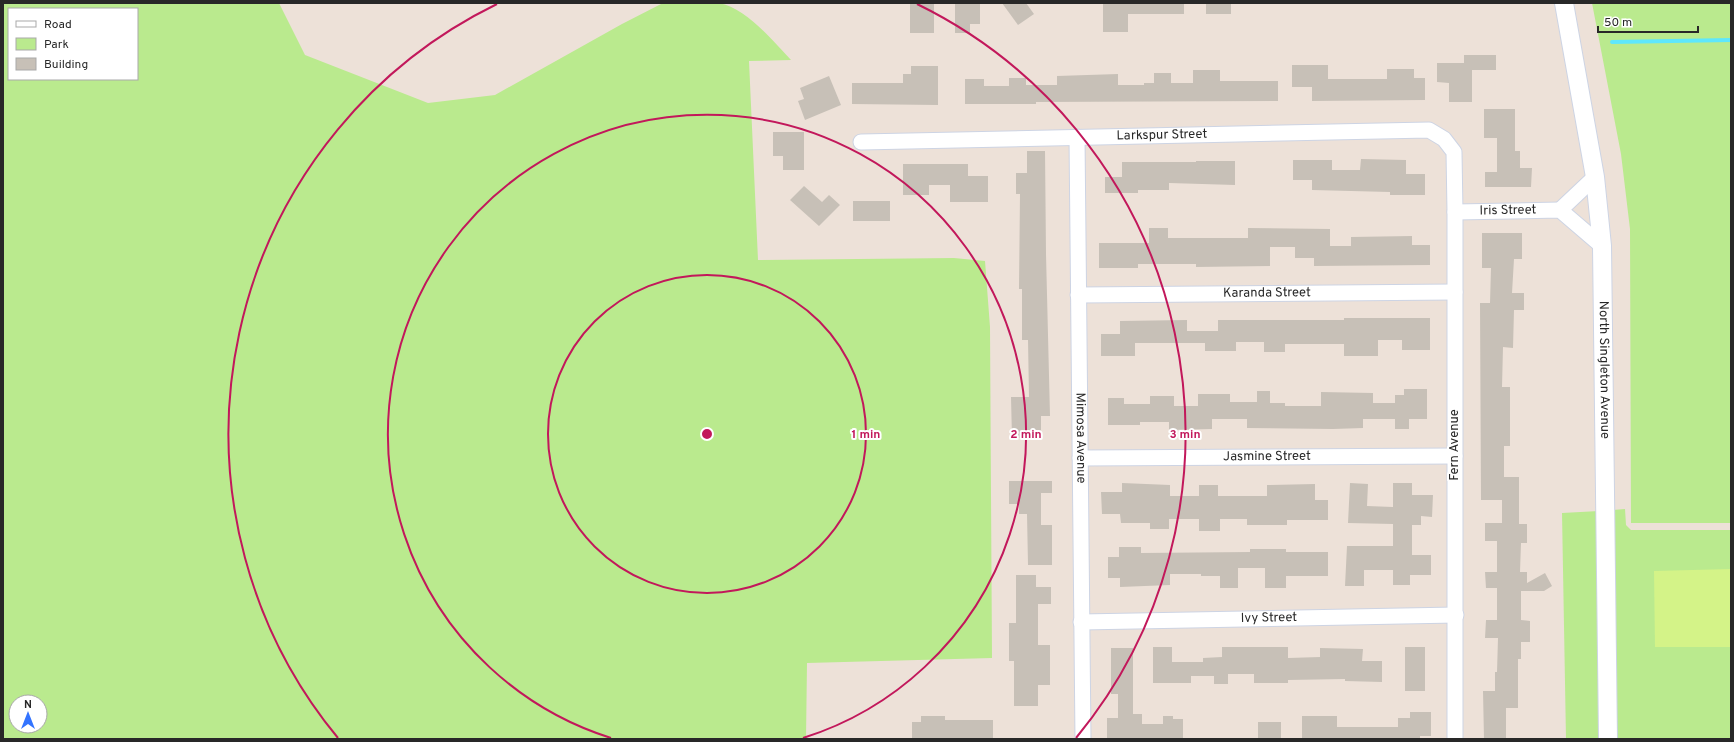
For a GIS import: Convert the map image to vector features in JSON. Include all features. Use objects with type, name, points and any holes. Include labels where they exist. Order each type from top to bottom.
[{"type":"street","name":"North Singleton Avenue","points":[[1564,3],[1595,177],[1602,246],[1608,739]]},
{"type":"street","name":"Larkspur Street","points":[[862,142],[1429,130],[1444,139],[1454,152]]},
{"type":"street","name":"Mimosa Avenue","points":[[1078,137],[1078,295],[1083,739]]},
{"type":"street","name":"Fern Avenue","points":[[1454,152],[1456,739]]},
{"type":"street","points":[[1595,177],[1560,210],[1602,246]]},
{"type":"street","name":"Iris Street","points":[[1455,212],[1560,210]]},
{"type":"street","name":"Karanda Street","points":[[1078,295],[1455,292]]},
{"type":"street","name":"Jasmine Street","points":[[1080,458],[1455,456]]},
{"type":"street","name":"Ivy Street","points":[[1081,622],[1456,615]]},
{"type":"green space","points":[[3,3],[279,3],[305,55],[428,103],[495,95],[622,24],[663,3],[719,3],[739,11],[749,18],[791,60],[749,61],[758,260],[954,258],[985,261],[990,327],[992,658],[807,663],[806,739],[3,739]]},
{"type":"green space","points":[[1592,3],[1731,3],[1731,523],[1631,523],[1630,229],[1621,154]]},
{"type":"green space","points":[[1625,509],[1626,525],[1631,530],[1731,530],[1731,739],[1615,739],[1613,510]]},
{"type":"green space","points":[[1599,511],[1601,739],[1566,739],[1562,513]]},
{"type":"green space","points":[[1731,569],[1731,647],[1655,647],[1654,571]]},
{"type":"building","points":[[910,3],[934,3],[934,33],[910,33]]},
{"type":"building","points":[[955,3],[980,3],[980,24],[970,24],[970,33],[955,33]]},
{"type":"building","points":[[1002,3],[1026,3],[1034,14],[1018,25]]},
{"type":"building","points":[[1103,3],[1184,3],[1184,14],[1128,14],[1128,32],[1103,32]]},
{"type":"building","points":[[1206,3],[1231,3],[1231,14],[1206,14]]},
{"type":"building","points":[[1464,55],[1496,55],[1496,70],[1472,70],[1472,102],[1449,102],[1449,83],[1437,82],[1437,63],[1464,63]]},
{"type":"building","points":[[1292,65],[1328,65],[1328,79],[1387,79],[1387,69],[1414,69],[1414,78],[1425,78],[1425,100],[1312,101],[1312,87],[1292,87]]},
{"type":"building","points":[[911,66],[938,66],[938,105],[852,104],[852,83],[903,83],[903,74],[911,74]]},
{"type":"building","points":[[1193,70],[1220,70],[1220,81],[1278,81],[1278,101],[1036,102],[1036,104],[965,104],[965,79],[984,79],[984,86],[1009,86],[1009,78],[1026,78],[1026,85],[1057,85],[1057,76],[1118,74],[1118,85],[1144,85],[1144,83],[1154,83],[1154,73],[1171,73],[1171,83],[1193,83]]},
{"type":"building","points":[[829,76],[841,105],[805,120],[798,101],[804,99],[800,88]]},
{"type":"building","points":[[1484,109],[1515,109],[1515,151],[1520,151],[1520,168],[1532,168],[1531,187],[1485,187],[1485,172],[1497,172],[1497,138],[1484,138]]},
{"type":"building","points":[[773,132],[804,132],[804,170],[783,170],[783,156],[773,156]]},
{"type":"building","points":[[1027,151],[1045,151],[1050,416],[1041,416],[1041,438],[1012,438],[1011,397],[1029,397],[1028,340],[1022,340],[1022,289],[1019,289],[1020,194],[1016,194],[1016,173],[1027,173]]},
{"type":"building","points":[[1361,159],[1406,160],[1406,174],[1425,174],[1425,195],[1390,195],[1390,192],[1312,190],[1312,180],[1293,180],[1293,160],[1332,160],[1332,170],[1360,170]]},
{"type":"building","points":[[1235,161],[1235,185],[1169,183],[1169,190],[1138,190],[1138,193],[1105,193],[1105,177],[1122,177],[1122,162]]},
{"type":"building","points":[[903,164],[968,164],[968,176],[988,176],[988,202],[950,202],[950,185],[929,185],[929,195],[903,195]]},
{"type":"building","points":[[804,186],[822,202],[829,195],[840,205],[819,226],[790,200]]},
{"type":"building","points":[[853,201],[890,201],[890,221],[853,221]]},
{"type":"building","points":[[1149,228],[1168,228],[1168,238],[1248,238],[1248,228],[1330,229],[1330,246],[1351,246],[1351,237],[1412,236],[1412,245],[1430,245],[1430,265],[1314,266],[1314,258],[1295,258],[1295,247],[1270,247],[1270,266],[1196,267],[1196,264],[1138,264],[1138,268],[1099,268],[1099,243],[1149,243]]},
{"type":"building","points":[[1482,233],[1522,233],[1522,259],[1514,259],[1512,293],[1524,293],[1524,310],[1514,310],[1513,348],[1503,347],[1502,387],[1510,387],[1510,446],[1504,446],[1504,477],[1519,477],[1519,524],[1527,524],[1527,543],[1521,543],[1520,572],[1527,572],[1527,583],[1545,573],[1552,586],[1544,591],[1521,591],[1521,620],[1530,621],[1530,642],[1521,642],[1521,659],[1518,659],[1518,708],[1506,708],[1506,739],[1484,739],[1483,691],[1495,691],[1498,638],[1485,638],[1486,620],[1497,620],[1497,588],[1486,588],[1485,572],[1497,572],[1497,541],[1485,541],[1485,523],[1502,523],[1502,500],[1481,500],[1480,303],[1490,303],[1491,268],[1482,268]]},
{"type":"building","points":[[1344,318],[1430,318],[1430,350],[1402,350],[1402,340],[1378,340],[1378,356],[1344,356],[1344,344],[1285,344],[1285,352],[1264,352],[1264,342],[1236,342],[1236,351],[1205,351],[1205,343],[1135,343],[1135,356],[1101,356],[1101,334],[1120,334],[1120,321],[1187,320],[1187,331],[1218,331],[1218,320],[1344,320]]},
{"type":"building","points":[[1404,389],[1427,389],[1427,419],[1409,419],[1409,429],[1395,429],[1395,419],[1363,419],[1363,428],[1333,429],[1247,428],[1247,419],[1212,419],[1212,429],[1169,430],[1169,422],[1140,422],[1140,425],[1108,425],[1108,398],[1124,398],[1124,404],[1150,404],[1150,396],[1174,396],[1174,406],[1198,406],[1198,394],[1230,394],[1230,402],[1257,402],[1257,391],[1270,391],[1270,403],[1285,403],[1285,406],[1321,406],[1321,392],[1373,393],[1373,403],[1395,403],[1395,395],[1404,395]]},
{"type":"building","points":[[1009,481],[1052,481],[1052,493],[1041,493],[1041,525],[1052,525],[1052,565],[1028,565],[1027,514],[1019,514],[1019,504],[1009,504]]},
{"type":"building","points":[[1122,483],[1170,485],[1170,496],[1199,496],[1199,485],[1218,485],[1218,496],[1267,496],[1267,485],[1315,484],[1315,500],[1328,500],[1328,520],[1287,520],[1287,525],[1247,525],[1247,519],[1220,519],[1220,531],[1199,531],[1199,519],[1169,519],[1169,529],[1150,529],[1150,523],[1121,523],[1120,514],[1102,514],[1101,492],[1122,492]]},
{"type":"building","points":[[1350,483],[1368,484],[1367,506],[1393,507],[1393,483],[1412,483],[1412,495],[1433,495],[1432,517],[1421,516],[1421,525],[1412,525],[1412,555],[1431,555],[1431,575],[1410,575],[1410,585],[1393,585],[1393,570],[1364,570],[1364,586],[1345,586],[1347,546],[1393,546],[1393,524],[1348,523]]},
{"type":"building","points":[[1119,547],[1141,547],[1141,553],[1250,552],[1250,549],[1286,549],[1286,552],[1328,552],[1328,576],[1286,576],[1286,588],[1265,588],[1265,568],[1238,568],[1238,588],[1220,588],[1220,576],[1201,576],[1201,574],[1170,574],[1170,585],[1120,587],[1120,578],[1108,578],[1108,557],[1119,557]]},
{"type":"building","points":[[1016,575],[1036,575],[1036,587],[1051,587],[1051,604],[1038,604],[1038,645],[1050,645],[1050,685],[1038,685],[1038,706],[1014,706],[1014,661],[1009,661],[1009,623],[1016,623]]},
{"type":"building","points":[[1153,647],[1172,647],[1172,662],[1203,662],[1203,658],[1222,657],[1222,647],[1288,647],[1288,658],[1320,657],[1320,648],[1363,649],[1362,661],[1382,661],[1382,682],[1345,681],[1345,679],[1288,680],[1288,683],[1254,683],[1254,674],[1228,674],[1228,684],[1214,684],[1214,676],[1191,676],[1191,683],[1153,683]]},
{"type":"building","points":[[1405,647],[1425,647],[1425,691],[1405,691]]},
{"type":"building","points":[[1111,648],[1133,648],[1133,714],[1142,714],[1142,724],[1163,724],[1163,716],[1173,716],[1173,719],[1183,719],[1183,739],[1107,739],[1107,718],[1118,718],[1118,694],[1111,694]]},
{"type":"building","points":[[1410,712],[1431,712],[1431,736],[1420,736],[1420,739],[1302,738],[1302,716],[1337,716],[1337,727],[1398,727],[1398,718],[1410,718]]},
{"type":"building","points":[[921,716],[945,716],[945,720],[993,720],[993,739],[912,739],[912,722],[921,722]]},
{"type":"building","points":[[1258,722],[1281,722],[1281,739],[1258,739]]},
{"type":"waterway","points":[[1612,42],[1731,40]]}]
